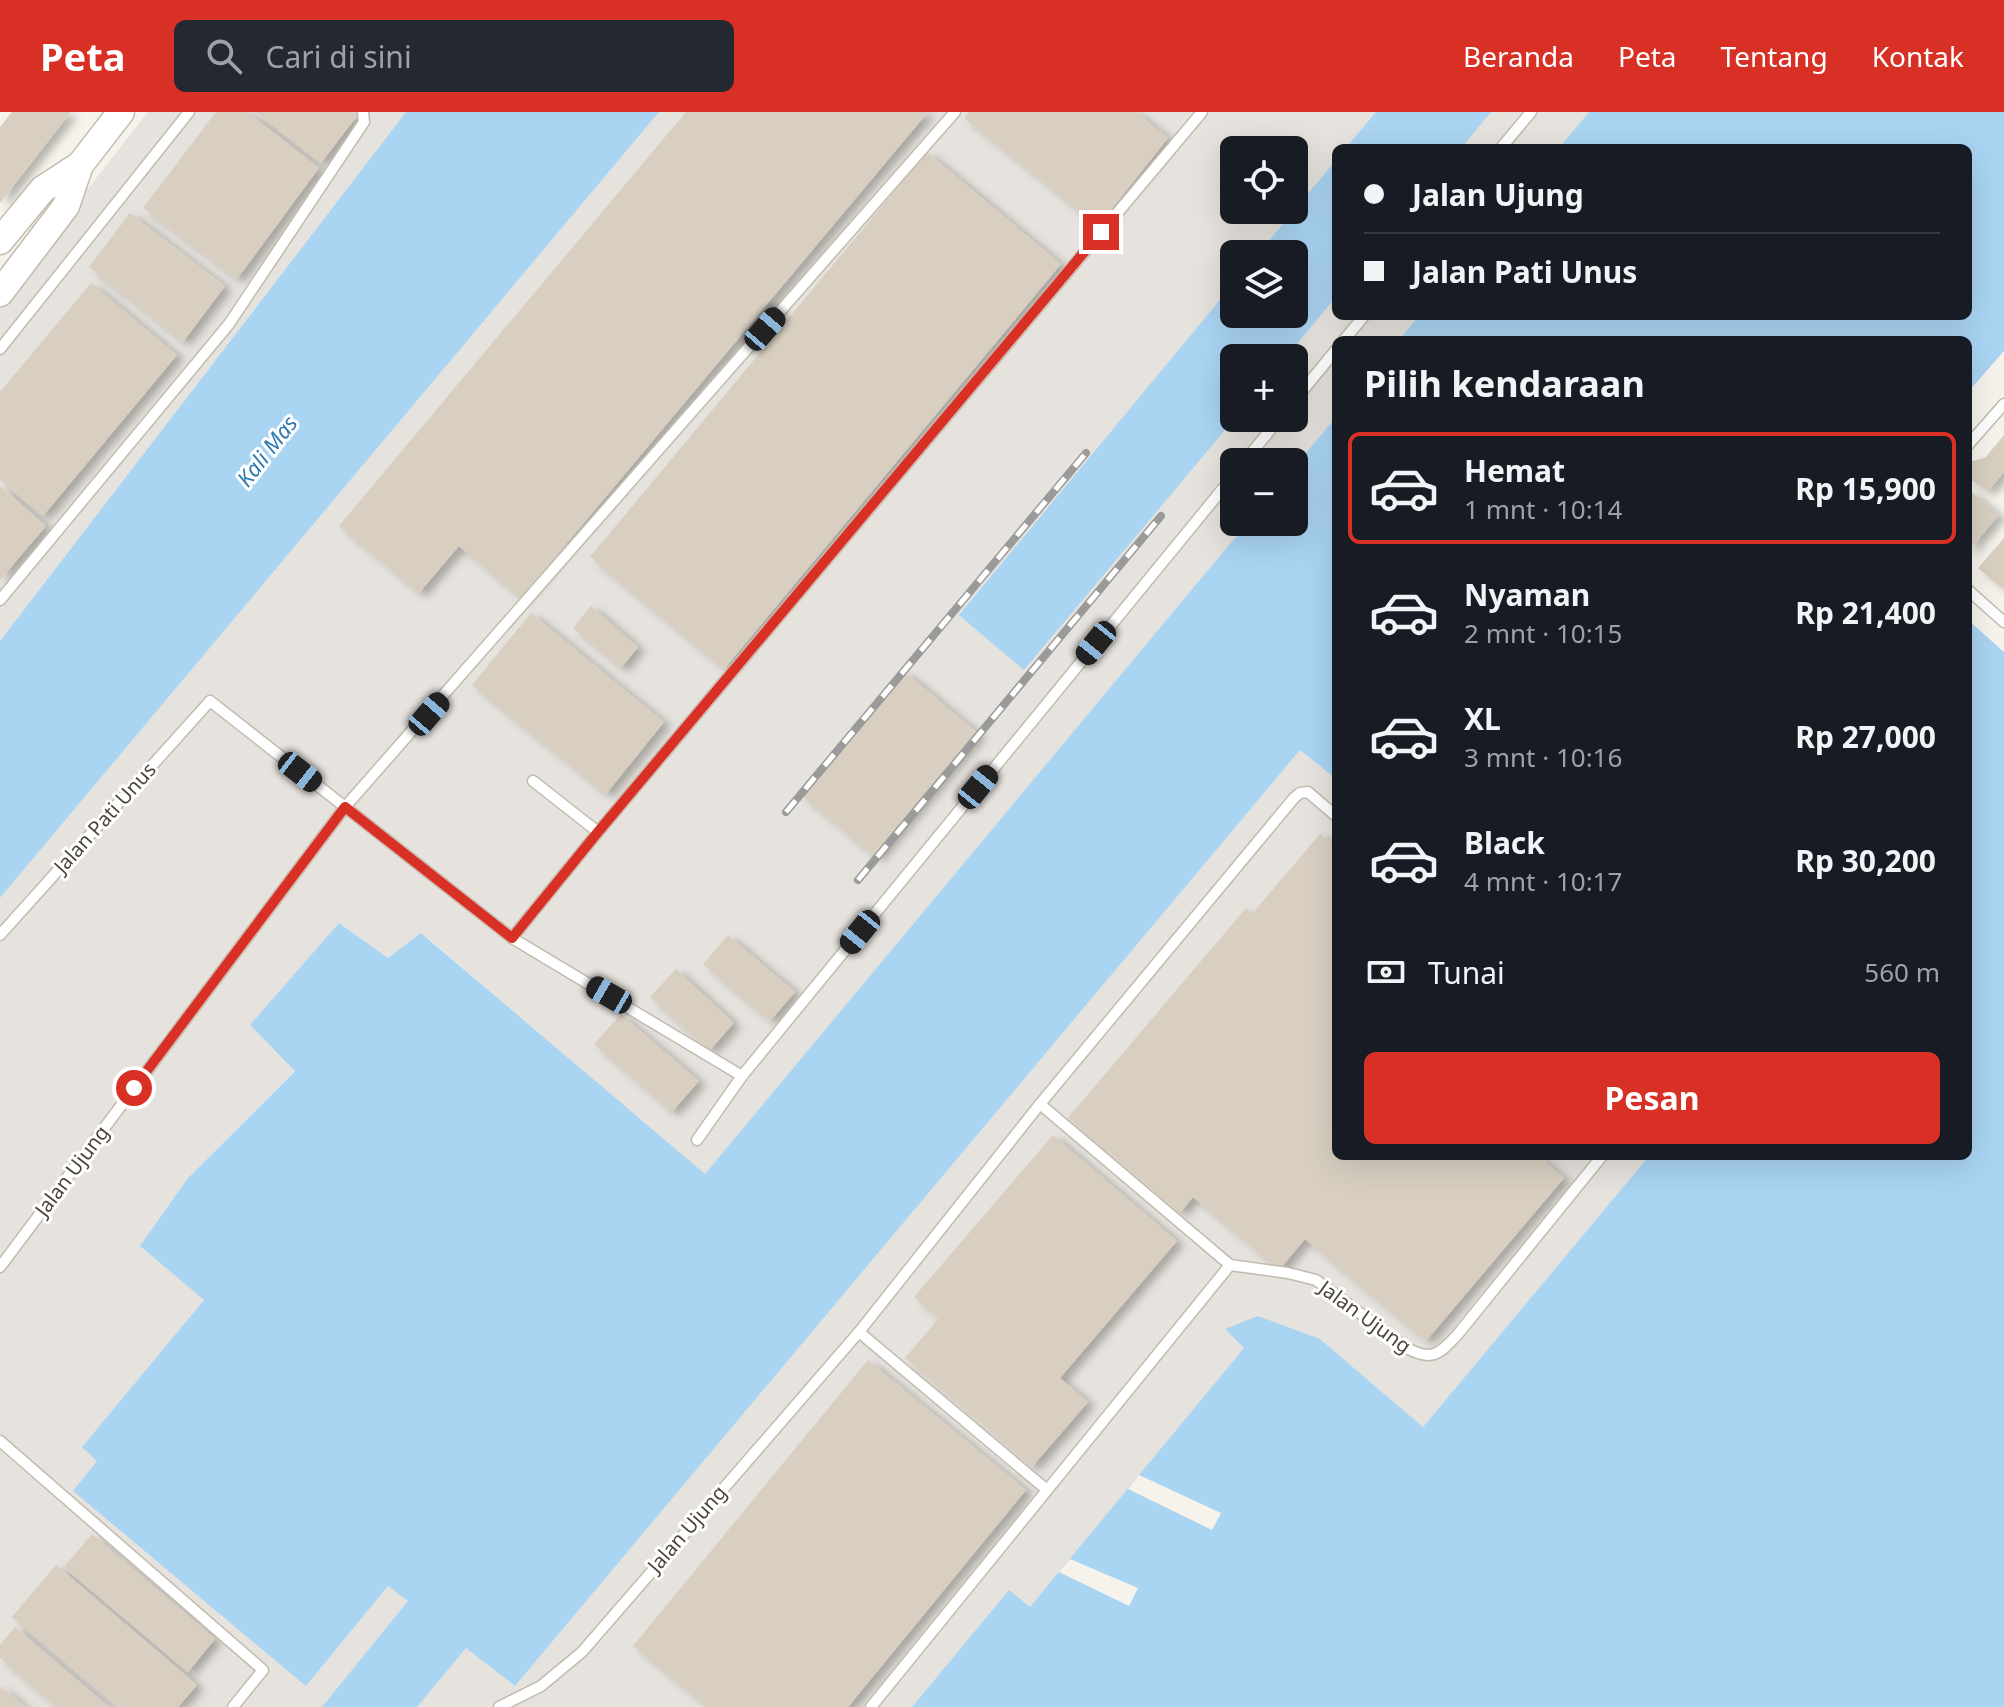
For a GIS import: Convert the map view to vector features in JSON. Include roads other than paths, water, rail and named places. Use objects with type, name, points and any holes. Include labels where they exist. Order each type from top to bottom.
[{"type":"street","points":[[0,293],[66,206],[80,165],[121,112]]},
{"type":"street","points":[[4,230],[43,189],[80,165]]},
{"type":"lane","points":[[0,349],[189,112]]},
{"type":"lane","points":[[0,600],[229,324],[364,122],[363,112]]},
{"type":"lane","name":"Jalan Ujung","points":[[0,1267],[345,807],[955,112]]},
{"type":"lane","points":[[512,938],[1202,112]]},
{"type":"lane","points":[[1504,144],[1531,112]]},
{"type":"lane","points":[[1347,336],[1361,320]]},
{"type":"lane","points":[[1308,384],[1332,355]]},
{"type":"lane","points":[[1972,440],[2004,404]]},
{"type":"lane","points":[[1255,448],[1269,432]]},
{"type":"lane","points":[[697,1140],[742,1076],[1220,492]]},
{"type":"lane","points":[[1972,594],[2004,622]]},
{"type":"lane","name":"Jalan Pati Unus","points":[[0,935],[210,701],[345,807]]},
{"type":"lane","points":[[533,781],[598,832]]},
{"type":"lane","name":"Jalan Ujung","points":[[499,1707],[541,1686],[582,1652],[859,1332],[1040,1104],[1294,798],[1308,792],[1332,813]]},
{"type":"lane","points":[[345,807],[512,938],[742,1076]]},
{"type":"lane","points":[[871,1707],[1230,1265],[1040,1104]]},
{"type":"lane","name":"Jalan Ujung","points":[[1230,1265],[1316,1280],[1405,1347],[1419,1355],[1430,1356],[1444,1350],[1458,1334],[1599,1160]]},
{"type":"lane","points":[[859,1332],[1047,1490]]},
{"type":"lane","points":[[0,1441],[263,1670],[233,1707]]},
{"type":"water","name":"Kali Mas","points":[[406,112],[659,112],[0,898],[0,641]]},
{"type":"water","points":[[1376,112],[1491,112],[1464,144],[1349,144]]},
{"type":"water","points":[[1589,112],[2004,112],[2004,351],[1972,387],[1972,336],[1402,336],[1416,320],[1972,320],[1972,144],[1562,144]]},
{"type":"water","points":[[1332,165],[1332,302],[1297,344],[1220,344],[1220,432],[1223,432],[1024,670],[959,615],[1220,300],[1220,328],[1308,328],[1308,240],[1270,240],[1283,224],[1308,224],[1308,194]]},
{"type":"water","points":[[1332,422],[1332,776],[1300,750],[515,1686],[466,1648],[417,1707],[322,1707],[408,1601],[388,1586],[306,1686],[73,1491],[97,1461],[82,1447],[204,1300],[140,1246],[188,1178],[295,1071],[250,1025],[339,923],[388,958],[421,933],[705,1174],[1236,536],[1308,536],[1308,450]]},
{"type":"water","points":[[1972,624],[2004,652],[2004,1707],[912,1707],[1009,1590],[1030,1607],[1244,1348],[1225,1329],[1258,1316],[1320,1339],[1423,1427],[1646,1160],[1972,1160]]},
{"type":"railway","points":[[786,812],[1086,453]]},
{"type":"railway","points":[[858,880],[1161,516]]}]
